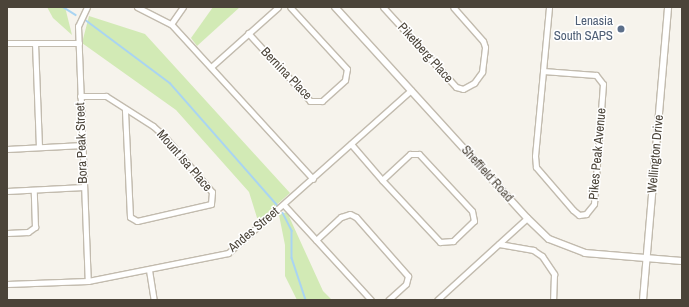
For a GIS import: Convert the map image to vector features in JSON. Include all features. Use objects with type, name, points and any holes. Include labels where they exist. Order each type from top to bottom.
[{"type":"street","name":"Bora Peak Street","points":[[87,7],[79,22],[79,43],[88,281]]},
{"type":"street","points":[[137,7],[171,24],[313,179]]},
{"type":"street","points":[[171,24],[183,7]]},
{"type":"street","points":[[211,67],[278,7]]},
{"type":"street","name":"Bernina Place","points":[[248,33],[310,101],[322,101],[345,80],[347,69],[290,7]]},
{"type":"street","name":"Sheffield Road","points":[[335,7],[527,218],[550,239],[566,247],[591,254],[682,260]]},
{"type":"street","name":"Piketberg Place","points":[[383,7],[456,87],[463,89],[474,83],[482,72],[485,47],[483,41],[453,7]]},
{"type":"street","name":"Pikes Peak Avenue","points":[[543,71],[596,75],[603,84],[594,204],[586,214],[579,214],[573,210],[536,167],[543,71],[549,7]]},
{"type":"street","name":"Wellington Drive","points":[[643,300],[668,7]]},
{"type":"street","points":[[7,43],[79,43]]},
{"type":"street","points":[[35,44],[39,147]]},
{"type":"street","name":"Andes Street","points":[[7,284],[88,281],[228,253],[284,205],[411,90]]},
{"type":"street","name":"Mount Isa Place","points":[[80,96],[106,96],[126,109],[163,135],[212,192],[211,204],[137,221],[130,217],[126,109]]},
{"type":"street","points":[[351,144],[382,180],[442,243],[453,241],[474,221],[472,211],[419,154],[410,154],[382,180]]},
{"type":"street","points":[[7,149],[83,145]]},
{"type":"street","points":[[7,191],[84,187]]},
{"type":"street","points":[[7,233],[28,232],[34,228],[34,190]]},
{"type":"street","points":[[284,205],[371,300]]},
{"type":"street","points":[[316,240],[341,216],[350,214],[356,217],[408,276],[406,284],[388,300]]},
{"type":"street","points":[[437,300],[527,218]]},
{"type":"street","points":[[499,244],[533,250],[542,256],[554,274],[553,300]]},
{"type":"street","points":[[149,270],[154,300]]},
{"type":"green space","points":[[47,7],[65,7],[72,35],[53,18]]},
{"type":"green space","points":[[213,7],[240,7],[197,46],[191,38]]},
{"type":"green space","points":[[89,16],[145,34],[290,193],[258,221],[249,192],[176,110],[82,43]]},
{"type":"green space","points":[[287,212],[323,291],[332,300],[297,300],[285,276],[285,245],[279,215]]},
{"type":"waterway","points":[[63,7],[76,15]]},
{"type":"waterway","points":[[83,18],[170,83],[277,205]]},
{"type":"waterway","points":[[283,213],[292,231],[292,258],[306,300]]},
{"type":"place","name":"Lenasia South SAPS","points":[[621,29]]}]
